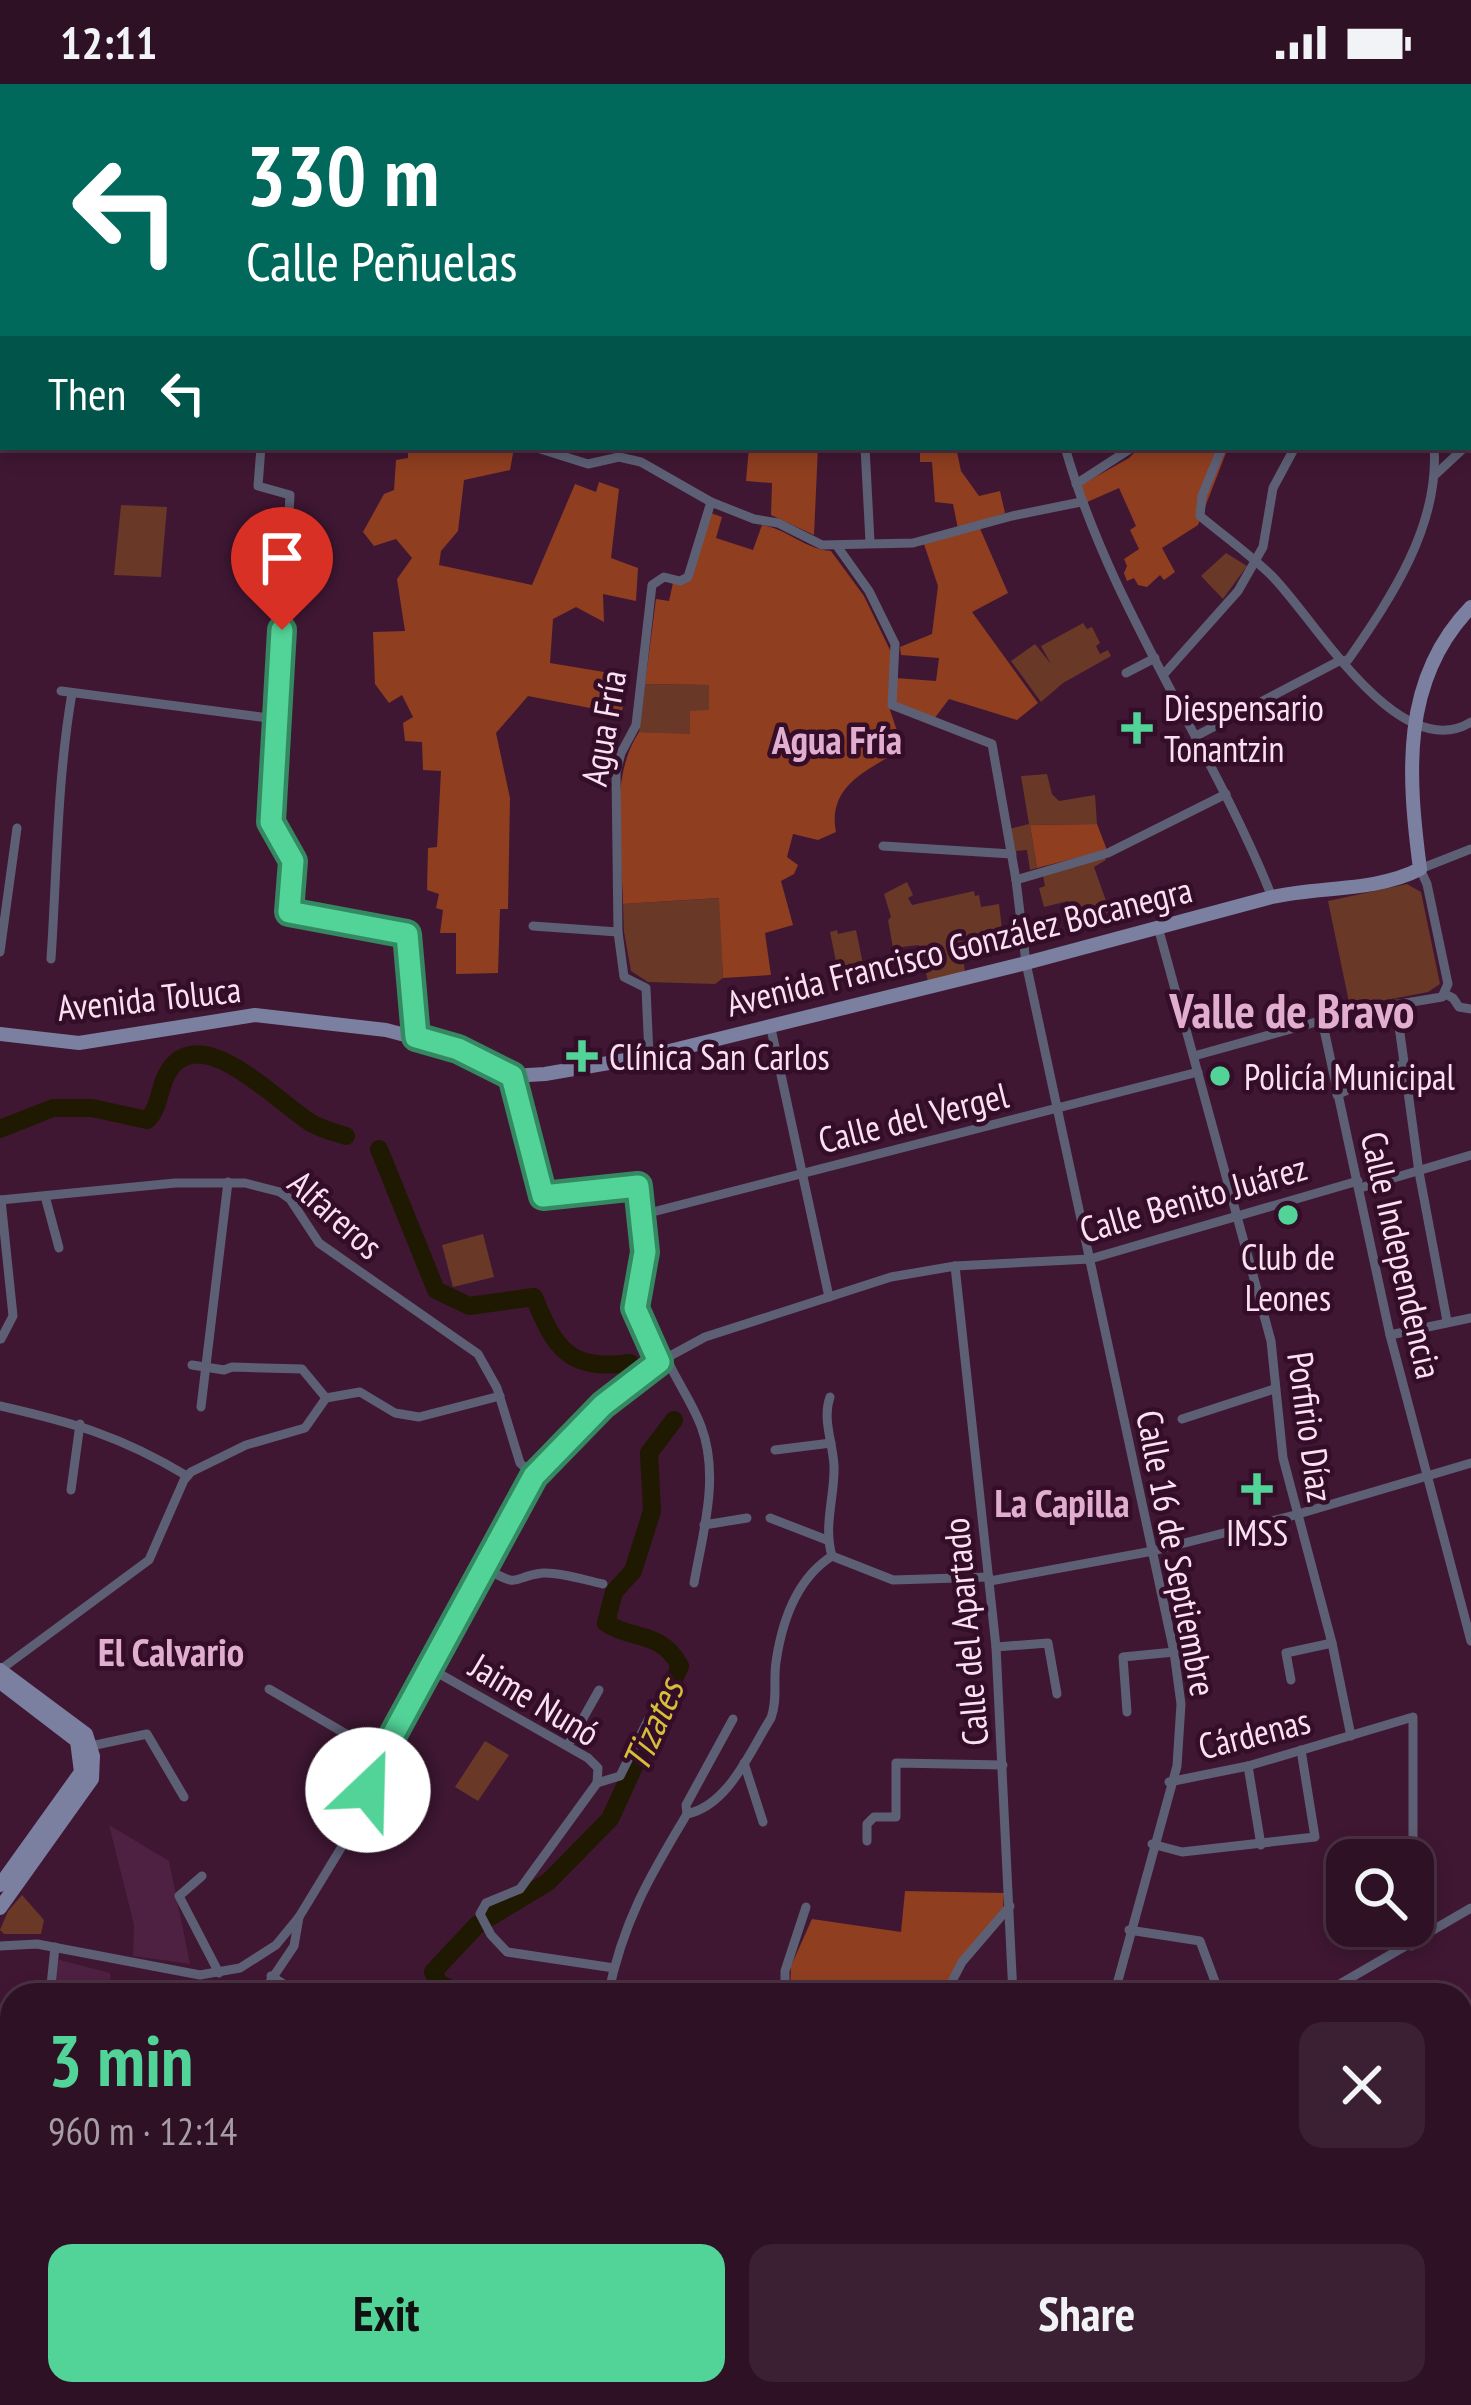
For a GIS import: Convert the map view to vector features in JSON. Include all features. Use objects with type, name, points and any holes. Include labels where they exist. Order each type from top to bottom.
[{"type":"street","points":[[261,450],[258,486],[290,495],[271,822],[293,861],[289,912],[407,934],[416,1037]]},
{"type":"street","points":[[544,450],[588,464],[619,457],[634,460],[711,502],[778,523],[822,545],[913,543],[1081,502]]},
{"type":"street","points":[[634,460],[639,450]]},
{"type":"street","points":[[865,450],[870,542]]},
{"type":"street","points":[[1066,450],[1081,502],[1226,794],[1272,898]]},
{"type":"street","points":[[1076,484],[1128,450]]},
{"type":"street","points":[[1164,674],[1228,604],[1263,547],[1273,488],[1293,450]]},
{"type":"street","points":[[1196,736],[1348,660],[1417,544],[1436,474],[1434,450]]},
{"type":"street","points":[[1436,474],[1462,450]]},
{"type":"street","points":[[1220,452],[1198,508],[1200,516],[1281,586],[1339,661],[1377,698],[1414,721],[1448,733],[1471,722]]},
{"type":"street","name":"Agua Fría","points":[[649,1056],[646,988],[624,977],[618,932],[616,773],[636,725],[652,585],[664,577],[688,577],[711,502]]},
{"type":"street","name":"Calle 16 de Septiembre","points":[[837,546],[869,591],[895,644],[892,705],[992,744],[1026,963],[1174,1652],[1180,1690],[1177,1766],[1117,1983]]},
{"type":"street","points":[[1194,1056],[1322,1020],[1431,1001],[1444,994],[1447,980],[1420,869],[1412,807],[1414,721],[1428,670],[1471,607]]},
{"type":"street","points":[[1126,673],[1155,658]]},
{"type":"street","points":[[51,958],[67,692],[276,719]]},
{"type":"street","points":[[1016,880],[1108,853],[1226,794]]},
{"type":"street","points":[[1232,807],[1245,801]]},
{"type":"street","points":[[0,952],[17,828]]},
{"type":"street","points":[[884,847],[1012,854]]},
{"type":"street","points":[[1420,869],[1471,849]]},
{"type":"street","name":"Avenida Francisco González Bocanegra","points":[[512,1076],[649,1056],[1312,888],[1356,887],[1420,869]]},
{"type":"street","points":[[533,926],[618,932]]},
{"type":"street","name":"Porfirio Díaz","points":[[1158,927],[1271,1341],[1283,1458],[1332,1643],[1351,1736]]},
{"type":"street","points":[[1444,994],[1459,1007],[1471,1009]]},
{"type":"street","points":[[1396,1004],[1419,1172],[1448,1321]]},
{"type":"street","name":"Avenida Toluca","points":[[0,1034],[79,1043],[255,1015],[416,1037],[458,1049],[512,1076]]},
{"type":"street","name":"Calle Independencia","points":[[1322,1020],[1390,1335],[1471,1642]]},
{"type":"street","points":[[770,1024],[829,1297]]},
{"type":"street","points":[[1337,1095],[1403,1064]]},
{"type":"street","name":"Calle del Vergel","points":[[641,1215],[1198,1072]]},
{"type":"street","points":[[512,1076],[543,1196],[638,1186],[645,1252],[635,1308],[699,1420],[707,1445],[710,1491],[694,1583]]},
{"type":"street","name":"Calle Benito Juárez","points":[[299,1917],[355,1825],[382,1755],[534,1476],[603,1405],[663,1360],[705,1337],[891,1277],[955,1266],[1090,1259],[1236,1214],[1419,1172],[1471,1155]]},
{"type":"street","points":[[201,1407],[228,1182]]},
{"type":"street","name":"Alfareros","points":[[0,1200],[228,1182],[267,1186],[285,1195],[319,1243],[478,1354],[500,1396],[516,1454],[534,1476]]},
{"type":"street","points":[[45,1196],[59,1248]]},
{"type":"street","points":[[0,1200],[13,1316],[1,1339]]},
{"type":"street","name":"Calle del Apartado","points":[[955,1266],[995,1647],[1013,1983]]},
{"type":"street","points":[[1390,1335],[1471,1318]]},
{"type":"street","points":[[192,1365],[302,1369],[326,1398]]},
{"type":"street","points":[[1183,1419],[1274,1389]]},
{"type":"street","points":[[0,1908],[92,1779],[86,1734],[0,1670],[149,1560],[187,1476],[247,1445],[305,1428],[326,1398],[360,1392],[395,1413],[419,1418],[500,1396]]},
{"type":"street","points":[[830,1397],[826,1409],[834,1471],[827,1540],[832,1556]]},
{"type":"street","points":[[0,1406],[80,1424],[137,1446],[187,1476]]},
{"type":"street","points":[[71,1490],[80,1424]]},
{"type":"street","points":[[775,1450],[831,1443]]},
{"type":"street","points":[[832,1556],[892,1580],[989,1579],[1154,1551],[1471,1463]]},
{"type":"street","points":[[770,1518],[827,1540]]},
{"type":"street","points":[[704,1525],[746,1519]]},
{"type":"street","points":[[687,1814],[712,1804],[774,1711],[776,1660],[794,1598],[809,1574],[832,1556]]},
{"type":"street","points":[[487,1569],[506,1581],[547,1573],[603,1583]]},
{"type":"street","points":[[995,1647],[1048,1643],[1057,1694]]},
{"type":"street","points":[[1291,1680],[1286,1653],[1332,1643]]},
{"type":"street","points":[[1126,1712],[1123,1657],[1174,1652]]},
{"type":"street","name":"Jaime Nunó","points":[[430,1669],[568,1745],[598,1768],[597,1783]]},
{"type":"street","points":[[0,1682],[77,1741],[82,1762],[81,1772],[0,1885]]},
{"type":"street","points":[[269,1689],[382,1755]]},
{"type":"street","points":[[568,1745],[599,1690]]},
{"type":"street","points":[[1351,1736],[1413,1718],[1413,1839]]},
{"type":"street","points":[[614,1968],[507,1952],[484,1923],[486,1903],[515,1893],[597,1783],[620,1775],[648,1720]]},
{"type":"street","points":[[611,1983],[625,1926],[733,1720]]},
{"type":"street","points":[[91,1746],[147,1734],[184,1797]]},
{"type":"street","name":"Cárdenas","points":[[1169,1782],[1248,1766],[1351,1736]]},
{"type":"street","points":[[1153,1844],[1182,1852],[1315,1838],[1301,1750]]},
{"type":"street","points":[[744,1762],[763,1822]]},
{"type":"street","points":[[867,1841],[868,1824],[874,1817],[896,1817],[896,1763],[1003,1765]]},
{"type":"street","points":[[1248,1766],[1261,1845]]},
{"type":"street","points":[[202,1876],[178,1896],[219,1973]]},
{"type":"street","points":[[785,1983],[806,1906]]},
{"type":"street","points":[[951,1983],[962,1962],[1010,1906]]},
{"type":"street","points":[[1434,1931],[1471,1908]]},
{"type":"street","points":[[0,1946],[55,1947],[184,1974],[219,1973],[268,1952],[299,1917]]},
{"type":"street","points":[[267,1983],[294,1946],[299,1917]]},
{"type":"street","points":[[1129,1930],[1200,1941],[1216,1983]]},
{"type":"street","points":[[51,1983],[55,1947]]},
{"type":"street","points":[[1343,1983],[1409,1947]]},
{"type":"street","points":[[271,1976],[282,1983]]},
{"type":"shaded area","points":[[408,450],[514,450],[510,470],[464,480],[458,531],[441,551],[439,565],[532,585],[575,484],[596,492],[599,482],[619,489],[611,558],[638,568],[636,601],[603,594],[604,622],[576,607],[553,619],[550,663],[610,673],[605,695],[625,699],[621,714],[528,696],[496,733],[510,798],[508,909],[500,909],[498,973],[456,974],[456,933],[440,933],[439,894],[427,890],[428,848],[437,847],[441,771],[423,770],[422,742],[405,741],[403,723],[413,717],[402,695],[389,703],[375,684],[373,632],[405,631],[397,579],[412,558],[396,539],[374,546],[363,532],[384,494],[394,490],[396,460],[408,458]]},
{"type":"shaded area","points":[[749,450],[818,450],[814,535],[771,515],[772,483],[746,481]]},
{"type":"shaded area","points":[[920,450],[957,450],[961,471],[979,496],[1000,491],[1005,513],[978,524],[1008,593],[972,612],[1038,703],[1017,720],[949,699],[934,719],[896,704],[896,678],[936,681],[939,658],[901,655],[900,647],[932,634],[938,586],[924,544],[959,534],[953,504],[935,502],[932,462],[920,462]]},
{"type":"shaded area","points":[[1137,450],[1226,450],[1198,525],[1162,548],[1175,572],[1164,580],[1160,575],[1147,587],[1134,578],[1127,581],[1124,573],[1124,559],[1139,549],[1130,530],[1136,526],[1119,488],[1085,503],[1081,485]]},
{"type":"shaded area","points":[[121,505],[167,507],[161,577],[114,575]]},
{"type":"shaded area","points":[[711,513],[722,517],[716,538],[753,550],[762,525],[831,551],[864,596],[891,652],[890,710],[903,749],[864,772],[844,791],[835,816],[836,832],[818,840],[793,834],[787,857],[798,865],[794,874],[781,881],[793,925],[765,933],[771,975],[723,978],[719,898],[623,904],[619,815],[629,751],[639,732],[690,734],[690,711],[709,710],[709,685],[645,684],[656,599],[669,601],[673,583],[683,584]]},
{"type":"shaded area","points":[[1226,553],[1247,566],[1223,599],[1201,576]]},
{"type":"shaded area","points":[[1083,623],[1087,629],[1092,627],[1100,654],[1108,650],[1111,656],[1063,683],[1041,702],[1011,661],[1035,644],[1051,664],[1041,646]]},
{"type":"shaded area","points":[[645,684],[709,685],[709,711],[690,735],[639,732]]},
{"type":"shaded area","points":[[1047,774],[1059,801],[1095,795],[1097,824],[1030,825],[1037,868],[1030,870],[1027,850],[1015,851],[1009,829],[1029,824],[1021,776]]},
{"type":"shaded area","points":[[1097,824],[1107,850],[1037,868],[1030,825]]},
{"type":"shaded area","points":[[1103,853],[1106,860],[1094,867],[1110,912],[1075,921],[1068,901],[1044,907],[1039,888],[1045,886],[1042,871]]},
{"type":"shaded area","points":[[907,882],[912,905],[974,891],[981,907],[999,904],[1004,945],[963,956],[965,974],[928,981],[919,945],[893,948],[884,894]]},
{"type":"shaded area","points":[[1407,884],[1421,892],[1440,984],[1428,992],[1350,1007],[1328,901]]},
{"type":"shaded area","points":[[720,898],[723,978],[715,984],[648,982],[631,971],[623,904]]},
{"type":"shaded area","points":[[837,930],[838,934],[856,930],[863,964],[838,972],[830,932]]},
{"type":"shaded area","points":[[483,1234],[494,1277],[453,1287],[442,1245]]},
{"type":"shaded area","points":[[485,1741],[509,1755],[478,1801],[455,1787]]},
{"type":"shaded area","points":[[109,1825],[169,1861],[190,1964],[133,1956],[134,1925]]},
{"type":"shaded area","points":[[905,1891],[1004,1893],[1003,1908],[959,1960],[948,1983],[790,1983],[791,1966],[812,1919],[901,1932]]},
{"type":"shaded area","points":[[22,1895],[44,1920],[41,1934],[0,1930]]},
{"type":"shaded area","points":[[56,1959],[110,1973],[110,1983],[55,1983]]},
{"type":"waterway","name":"Tizates","points":[[0,1129],[53,1108],[92,1108],[147,1120],[175,1063],[190,1055],[207,1055],[244,1073],[311,1123],[346,1136]]},
{"type":"waterway","name":"Tizates","points":[[379,1149],[436,1290],[469,1306],[534,1297],[549,1330],[567,1352],[592,1363],[630,1363]]},
{"type":"waterway","name":"Tizates","points":[[439,1983],[433,1972],[477,1925],[548,1882],[610,1819],[680,1666],[655,1641],[606,1623],[614,1592],[633,1571],[652,1511],[649,1453],[674,1420]]},
{"type":"place","name":"Diespensario Tonantzin","points":[[1137,728]]},
{"type":"place","name":"Clínica San Carlos","points":[[582,1056]]},
{"type":"place","name":"Policía Municipal","points":[[1220,1076]]},
{"type":"place","name":"Club de Leones","points":[[1288,1215]]},
{"type":"place","name":"IMSS","points":[[1257,1489]]},
{"type":"district","name":"Agua Fría","points":[[837,739]]},
{"type":"district","name":"Valle de Bravo","points":[[1292,1010]]},
{"type":"district","name":"La Capilla","points":[[1062,1502]]},
{"type":"district","name":"El Calvario","points":[[171,1651]]},
{"type":"route","points":[[282,630],[271,822],[293,861],[289,912],[407,934],[416,1037],[458,1049],[512,1076],[543,1196],[638,1186],[645,1252],[635,1308],[659,1362],[603,1405],[534,1476],[382,1755],[368,1790]]}]
